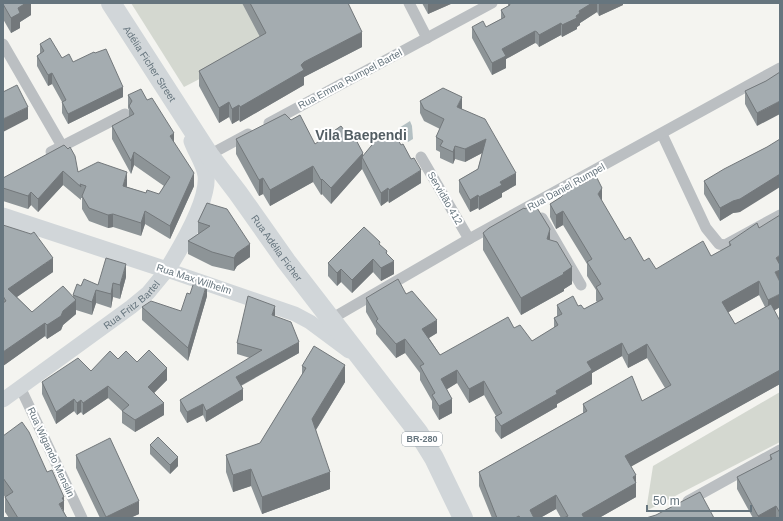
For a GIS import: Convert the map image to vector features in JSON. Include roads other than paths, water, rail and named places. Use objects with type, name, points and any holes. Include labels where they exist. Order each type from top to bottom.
[{"type":"highway","name":"Adélia Ficher Street","points":[[111,3],[188,125]]},
{"type":"highway","name":"Rua Adélia Ficher","points":[[188,125],[286,261],[370,368]]},
{"type":"highway","name":"BR-280","points":[[370,368],[418,432],[442,472],[463,518]]},
{"type":"main road","name":"Rua Fritz Bartel","points":[[167,270],[177,254],[196,214],[205,186],[206,175],[200,157],[192,142],[188,125]]},
{"type":"main road","name":"Rua Max Wilhelm","points":[[3,216],[167,270]]},
{"type":"street","points":[[409,3],[427,38]]},
{"type":"street","name":"Rua Emma Rumpel Bartel","points":[[209,155],[492,3]]},
{"type":"street","points":[[3,44],[62,146]]},
{"type":"street","name":"Rua Daniel Rumpel","points":[[331,319],[469,239],[780,68]]},
{"type":"street","points":[[42,157],[126,114]]},
{"type":"street","points":[[662,134],[706,228],[719,244],[725,245],[780,215]]},
{"type":"street","name":"Servidão 412","points":[[421,156],[469,239]]},
{"type":"street","points":[[534,204],[581,285]]},
{"type":"street","name":"Rua Max Wilhelm","points":[[167,270],[295,314],[328,334],[370,368]]},
{"type":"street","name":"Rua Fritz Bartel","points":[[3,400],[131,307],[148,293],[167,270]]},
{"type":"street","name":"Rua Wigando Menslin","points":[[20,387],[82,518]]},
{"type":"street","points":[[678,507],[780,450]]},
{"type":"district","name":"Vila Baependi","points":[[361,135]]}]
